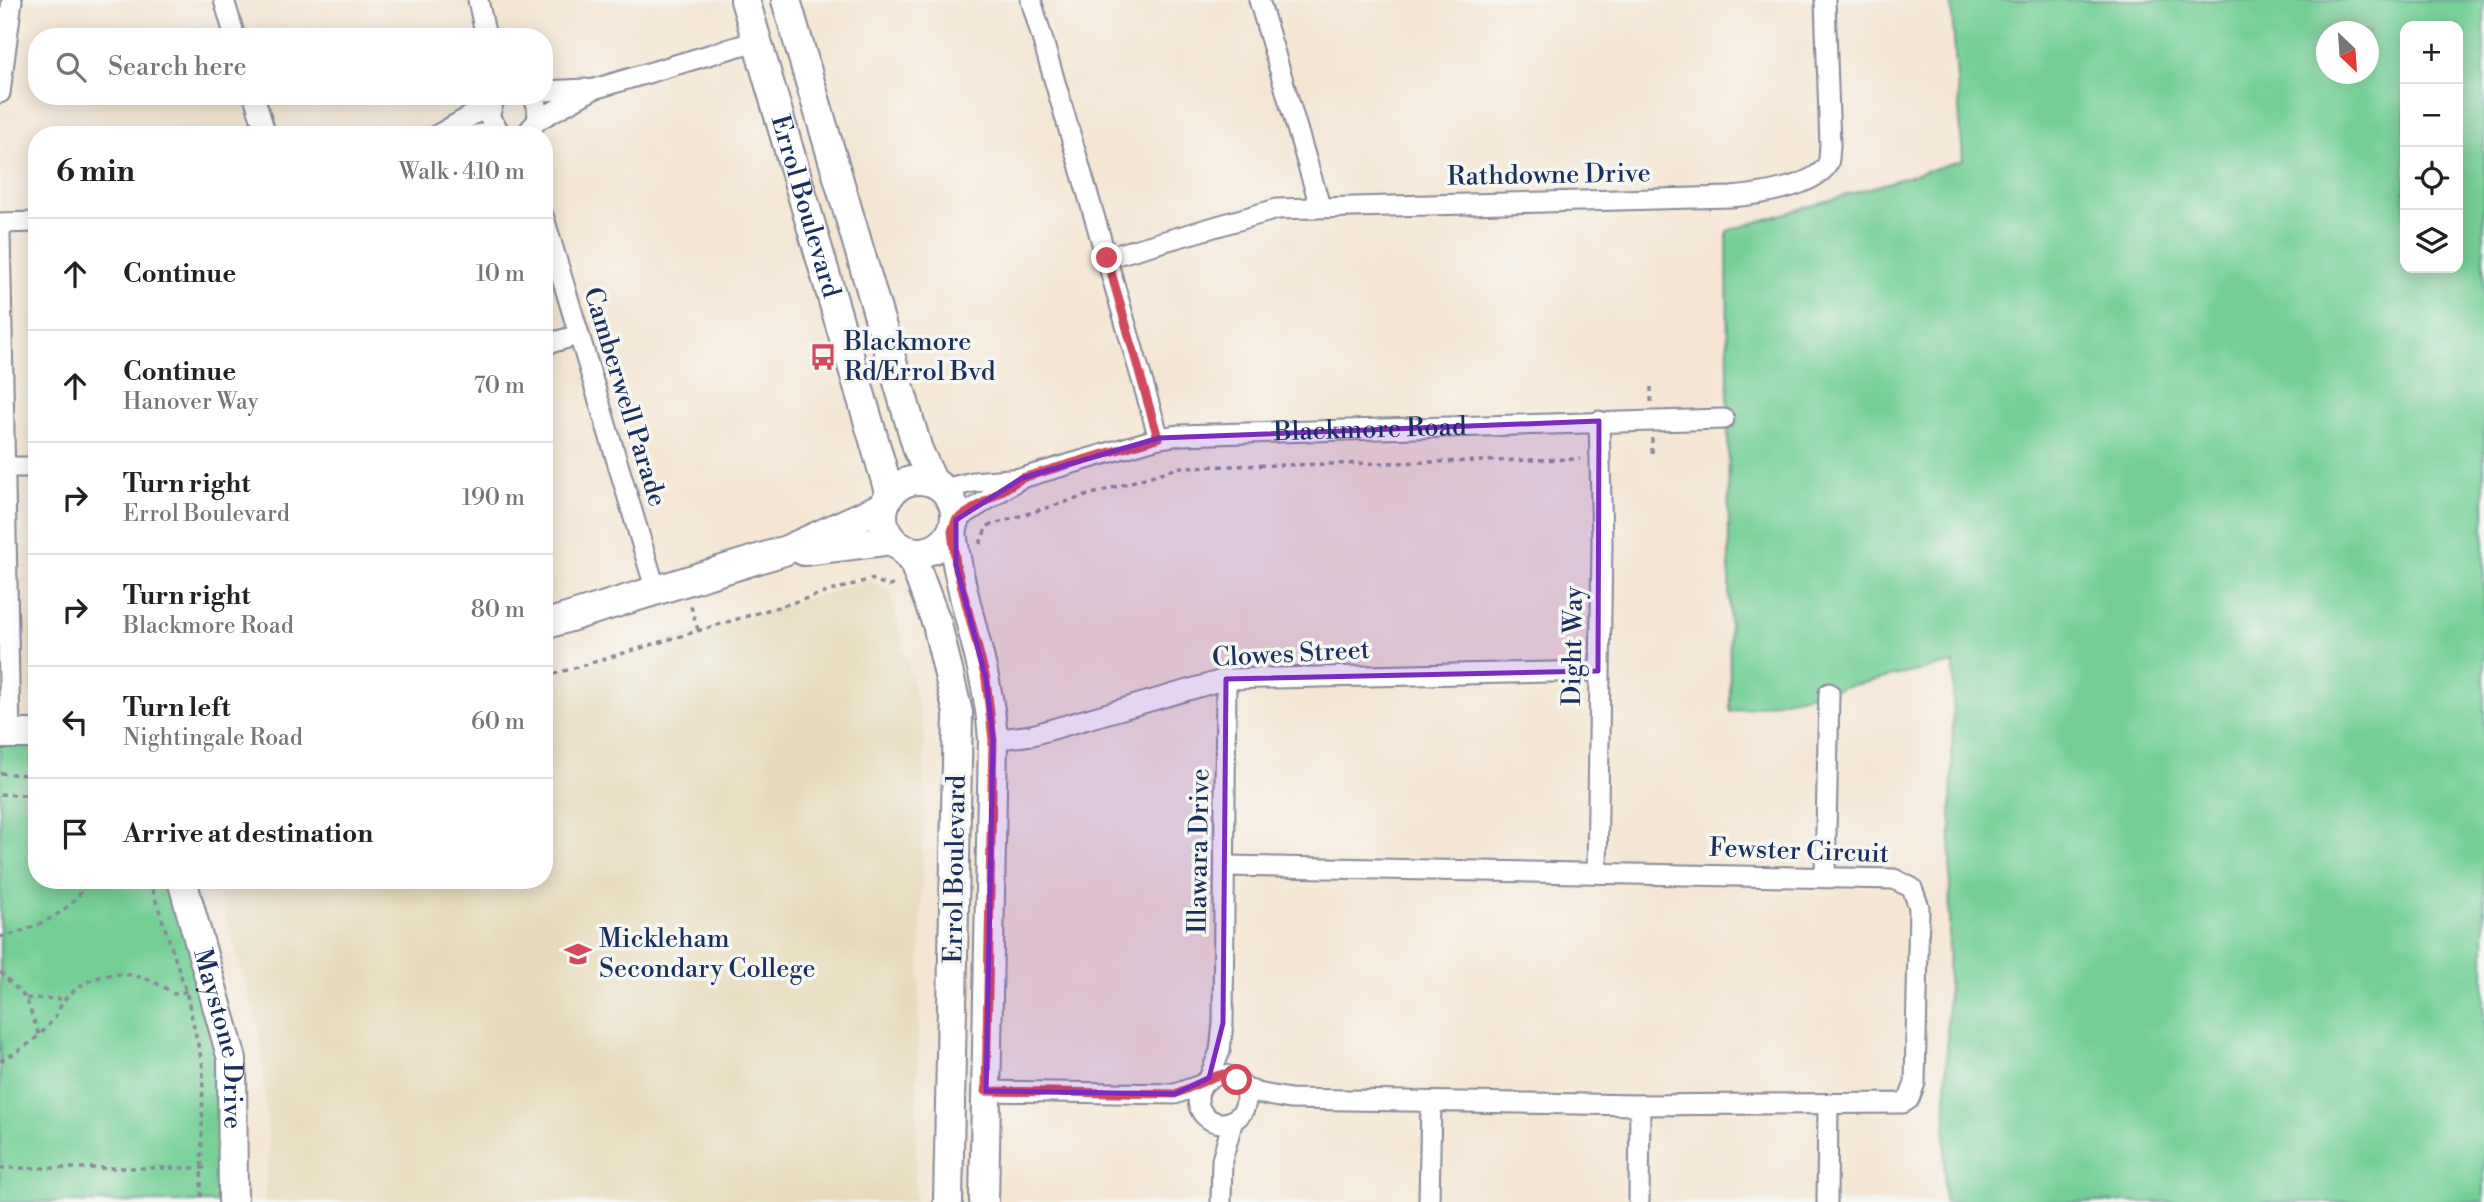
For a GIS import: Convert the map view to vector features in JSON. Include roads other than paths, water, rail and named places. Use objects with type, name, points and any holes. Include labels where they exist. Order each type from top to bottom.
[{"type":"street","points":[[0,93],[3,38],[12,0]]},
{"type":"street","points":[[224,0],[232,28]]},
{"type":"street","name":"Errol Boulevard","points":[[745,0],[887,500]]},
{"type":"street","name":"Errol Boulevard","points":[[786,0],[918,450],[938,486]]},
{"type":"street","points":[[1031,0],[1158,438]]},
{"type":"street","points":[[1259,0],[1320,206]]},
{"type":"street","name":"Rathdowne Drive","points":[[1107,258],[1277,209],[1731,197],[1762,194],[1804,181],[1821,172],[1828,162],[1825,0]]},
{"type":"street","points":[[481,8],[484,28]]},
{"type":"street","points":[[481,8],[489,28]]},
{"type":"street","points":[[553,91],[594,89],[756,41]]},
{"type":"street","points":[[538,126],[594,89]]},
{"type":"street","points":[[257,105],[263,126]]},
{"type":"street","points":[[451,126],[484,105]]},
{"type":"street","points":[[492,105],[489,117],[495,126]]},
{"type":"street","points":[[534,126],[537,105]]},
{"type":"street","points":[[0,223],[28,222]]},
{"type":"street","points":[[0,232],[16,734]]},
{"type":"street","name":"Camberwell Parade","points":[[553,249],[656,591]]},
{"type":"street","points":[[553,342],[578,335]]},
{"type":"street","name":"Blackmore Road","points":[[938,486],[1022,478],[1158,438],[1599,421],[1724,419]]},
{"type":"street","name":"Dight Way","points":[[1597,872],[1602,543],[1599,421]]},
{"type":"street","points":[[6,467],[28,467]]},
{"type":"street","name":"Blackmore Road","points":[[954,526],[1022,478]]},
{"type":"street","points":[[553,622],[784,551],[887,500],[910,481],[938,486],[955,508],[954,526],[937,548],[913,552],[897,544],[886,530],[887,500]]},
{"type":"street","name":"Errol Boulevard","points":[[954,526],[956,565],[986,679],[993,740],[984,1202]]},
{"type":"street","points":[[784,551],[897,544]]},
{"type":"street","name":"Errol Boulevard","points":[[897,544],[914,563],[920,577],[944,649],[958,713],[948,1202]]},
{"type":"street","name":"Clowes Street","points":[[993,740],[1032,735],[1226,679],[1598,671]]},
{"type":"street","name":"Illawara Drive","points":[[1206,1081],[1220,1051],[1223,1023],[1226,679]]},
{"type":"street","points":[[1825,876],[1829,693]]},
{"type":"street","name":"Fewster Circuit","points":[[1226,866],[1825,876],[1904,882],[1917,897],[1919,908],[1913,1092],[1903,1103],[1640,1105],[1290,1099],[1273,1097],[1240,1083]]},
{"type":"street","name":"Maystone Drive","points":[[185,889],[232,1059],[233,1202]]},
{"type":"street","name":"Illawara Drive","points":[[1223,1023],[1225,1050],[1240,1083]]},
{"type":"street","points":[[986,1091],[1175,1094],[1223,1074],[1240,1083],[1246,1101],[1236,1118],[1222,1160]]},
{"type":"street","points":[[1206,1081],[1198,1099],[1218,1139],[1222,1160],[1221,1202]]},
{"type":"street","points":[[1138,1094],[1174,1101],[1217,1123],[1236,1118]]},
{"type":"street","name":"Fewster Circuit","points":[[1236,1118],[1266,1102],[1290,1099]]},
{"type":"street","points":[[1429,1202],[1431,1102]]},
{"type":"street","points":[[1639,1202],[1640,1105]]},
{"type":"street","points":[[1827,1202],[1828,1105]]},
{"type":"place","name":"Blackmore Rd/Errol Bvd","points":[[823,357]]},
{"type":"place","name":"Mickleham Secondary College","points":[[578,954]]}]
